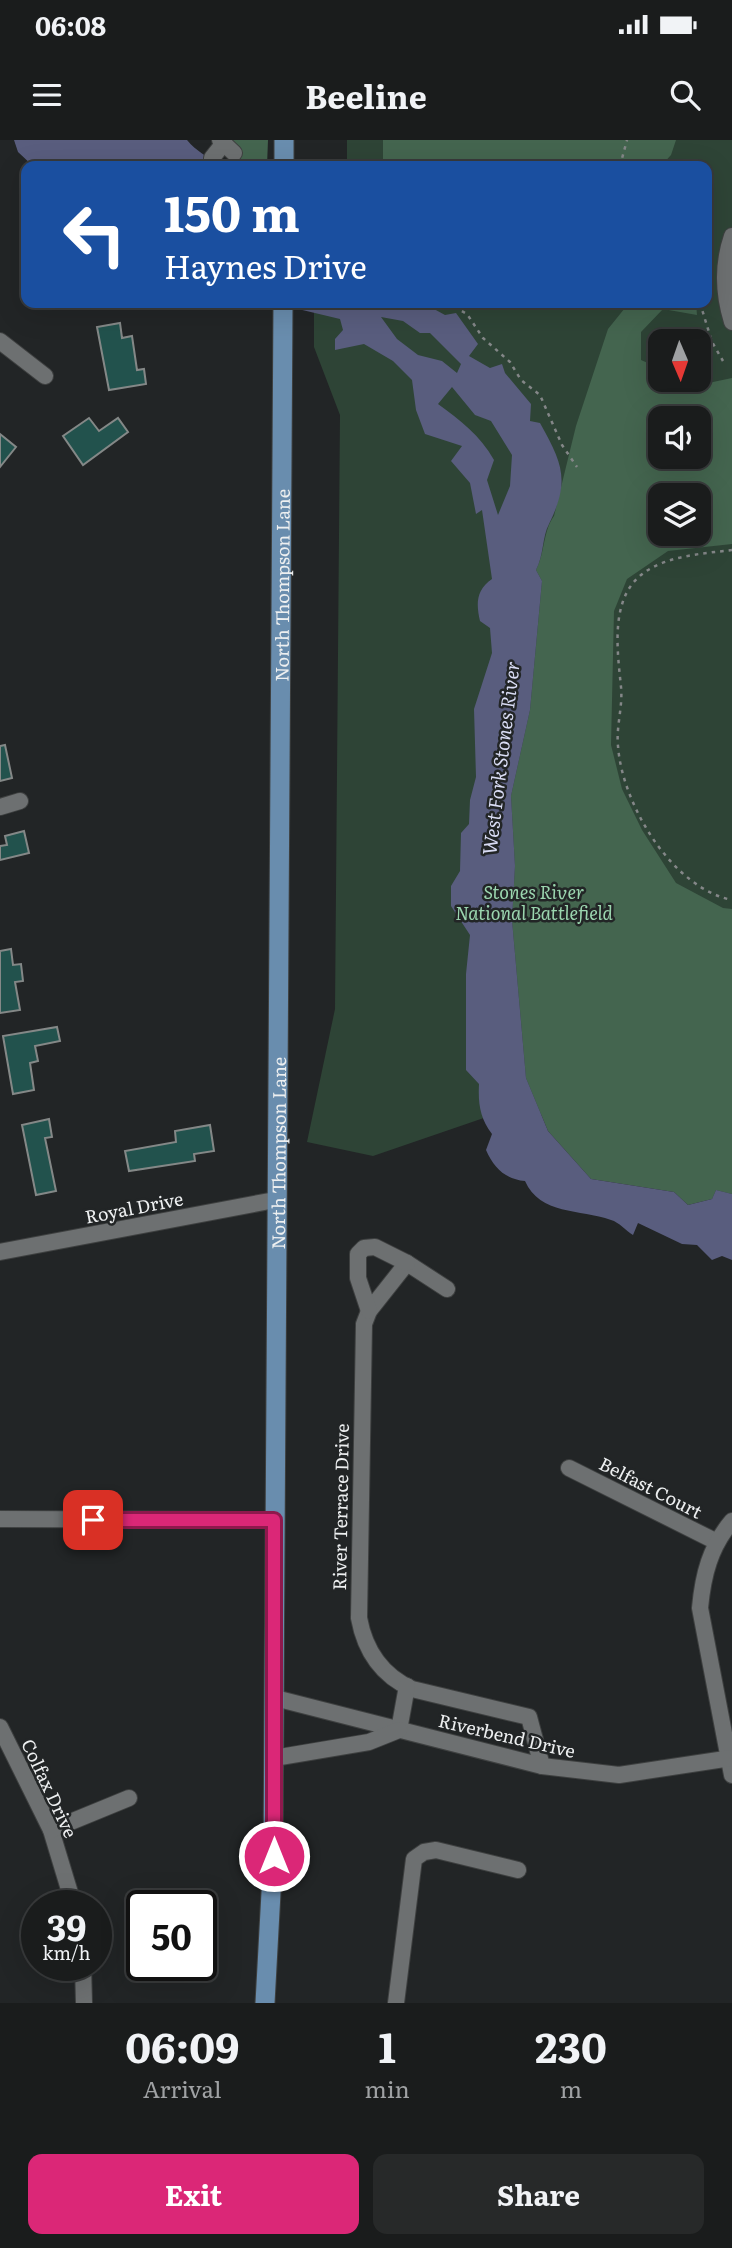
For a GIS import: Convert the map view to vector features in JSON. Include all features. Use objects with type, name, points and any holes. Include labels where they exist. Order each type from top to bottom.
[{"type":"main road","points":[[284,140],[284,161]]},
{"type":"main road","name":"North Thompson Lane","points":[[265,2003],[274,1856],[275,1200],[283,308]]},
{"type":"street","points":[[212,158],[226,146]]},
{"type":"street","points":[[732,236],[725,270],[732,322]]},
{"type":"street","points":[[0,341],[45,376]]},
{"type":"street","points":[[0,807],[20,801]]},
{"type":"street","name":"Royal Drive","points":[[0,1252],[275,1200]]},
{"type":"street","points":[[369,1311],[362,1298],[358,1278],[358,1254],[364,1248],[375,1247],[407,1263],[447,1289]]},
{"type":"street","name":"River Terrace Drive","points":[[407,1263],[369,1311],[362,1342],[359,1618],[365,1644],[384,1672],[407,1686],[529,1717],[542,1766]]},
{"type":"street","name":"Belfast Court","points":[[569,1468],[715,1541]]},
{"type":"street","points":[[0,1519],[274,1520]]},
{"type":"street","points":[[730,1764],[700,1608],[702,1584],[715,1541],[732,1521]]},
{"type":"street","points":[[274,1758],[369,1742],[399,1730],[407,1686]]},
{"type":"street","name":"Riverbend Drive","points":[[275,1698],[542,1766],[620,1775],[730,1764]]},
{"type":"street","name":"Colfax Drive","points":[[0,1727],[51,1830],[69,1890]]},
{"type":"street","points":[[51,1830],[129,1798]]},
{"type":"street","points":[[396,2003],[414,1859],[424,1852],[436,1850],[518,1870]]},
{"type":"street","points":[[83,1981],[84,2003]]},
{"type":"path","points":[[621,161],[627,140]]},
{"type":"path","points":[[461,308],[483,338],[510,362],[521,380],[540,395],[562,445],[577,467]]},
{"type":"path","points":[[702,308],[712,342],[723,361]]},
{"type":"path","points":[[732,550],[677,558],[648,570],[632,584],[621,612],[618,639],[622,691],[618,746],[624,777],[636,810],[681,874],[699,887],[732,900]]},
{"type":"green space","points":[[228,140],[268,140],[267,161],[236,161],[241,152]]},
{"type":"green space","name":"Stones River National Battlefield","points":[[347,140],[732,140],[732,1208],[522,1105],[373,1156],[307,1142],[335,1009],[340,415],[314,347],[314,308],[712,308],[712,161],[347,161]]},
{"type":"green space","points":[[383,140],[676,140],[671,155],[666,161],[383,161]]},
{"type":"green space","points":[[625,308],[696,308],[697,315],[663,309],[641,332],[641,360],[648,363],[648,392],[711,392],[711,382],[732,378],[732,544],[668,551],[627,579],[614,611],[611,745],[622,789],[642,830],[676,883],[723,908],[732,909],[732,1194],[716,1190],[712,1199],[688,1205],[674,1192],[591,1179],[548,1131],[526,1078],[512,920],[515,866],[511,796],[530,710],[542,581],[536,570],[554,516],[576,426],[608,329]]},
{"type":"water","points":[[14,140],[187,140],[212,161],[28,161],[18,152]]},
{"type":"water","name":"West Fork Stones River","points":[[294,308],[432,308],[445,315],[456,313],[478,344],[469,356],[490,368],[502,364],[505,373],[531,404],[530,421],[540,423],[554,450],[561,473],[560,496],[547,529],[536,570],[542,581],[530,710],[511,796],[515,866],[512,920],[526,1078],[548,1131],[591,1179],[674,1192],[688,1205],[712,1199],[716,1190],[732,1194],[732,1260],[722,1256],[712,1260],[697,1245],[682,1244],[638,1223],[633,1235],[614,1221],[551,1205],[540,1200],[525,1181],[512,1178],[501,1171],[486,1150],[492,1134],[481,1110],[479,1084],[466,1070],[466,974],[470,935],[451,906],[451,886],[460,871],[461,833],[469,824],[470,800],[476,777],[474,709],[492,653],[490,628],[480,621],[478,609],[480,593],[492,579],[482,510],[476,514],[470,483],[451,461],[462,446],[425,434],[416,410],[412,380],[393,361],[364,344],[335,350],[335,339],[343,330],[340,319]],"holes":[[[381,317],[403,321],[420,333],[430,333],[461,364],[457,373],[442,361],[418,355],[397,339]],[[452,387],[475,415],[491,421],[512,455],[510,486],[498,515],[487,480],[494,460],[476,436],[438,404]]]},
{"type":"building","points":[[120,323],[122,338],[132,336],[137,370],[144,369],[146,384],[109,390],[97,327]]},
{"type":"building","points":[[89,418],[99,431],[118,418],[128,432],[83,465],[63,436]]},
{"type":"building","points":[[0,434],[16,447],[0,467]]},
{"type":"building","points":[[5,745],[12,778],[0,781],[0,746]]},
{"type":"building","points":[[24,831],[29,853],[0,860],[0,846],[7,845],[5,836]]},
{"type":"building","points":[[11,949],[13,965],[21,964],[23,981],[15,982],[20,1010],[0,1013],[0,951]]},
{"type":"building","points":[[57,1027],[60,1041],[35,1046],[38,1061],[30,1063],[34,1090],[13,1094],[3,1036]]},
{"type":"building","points":[[49,1119],[52,1137],[45,1138],[56,1191],[36,1195],[22,1125]]},
{"type":"building","points":[[210,1125],[214,1151],[194,1154],[195,1161],[129,1171],[125,1151],[176,1142],[175,1131]]},
{"type":"route","points":[[93,1520],[274,1520],[274,1856]]}]
